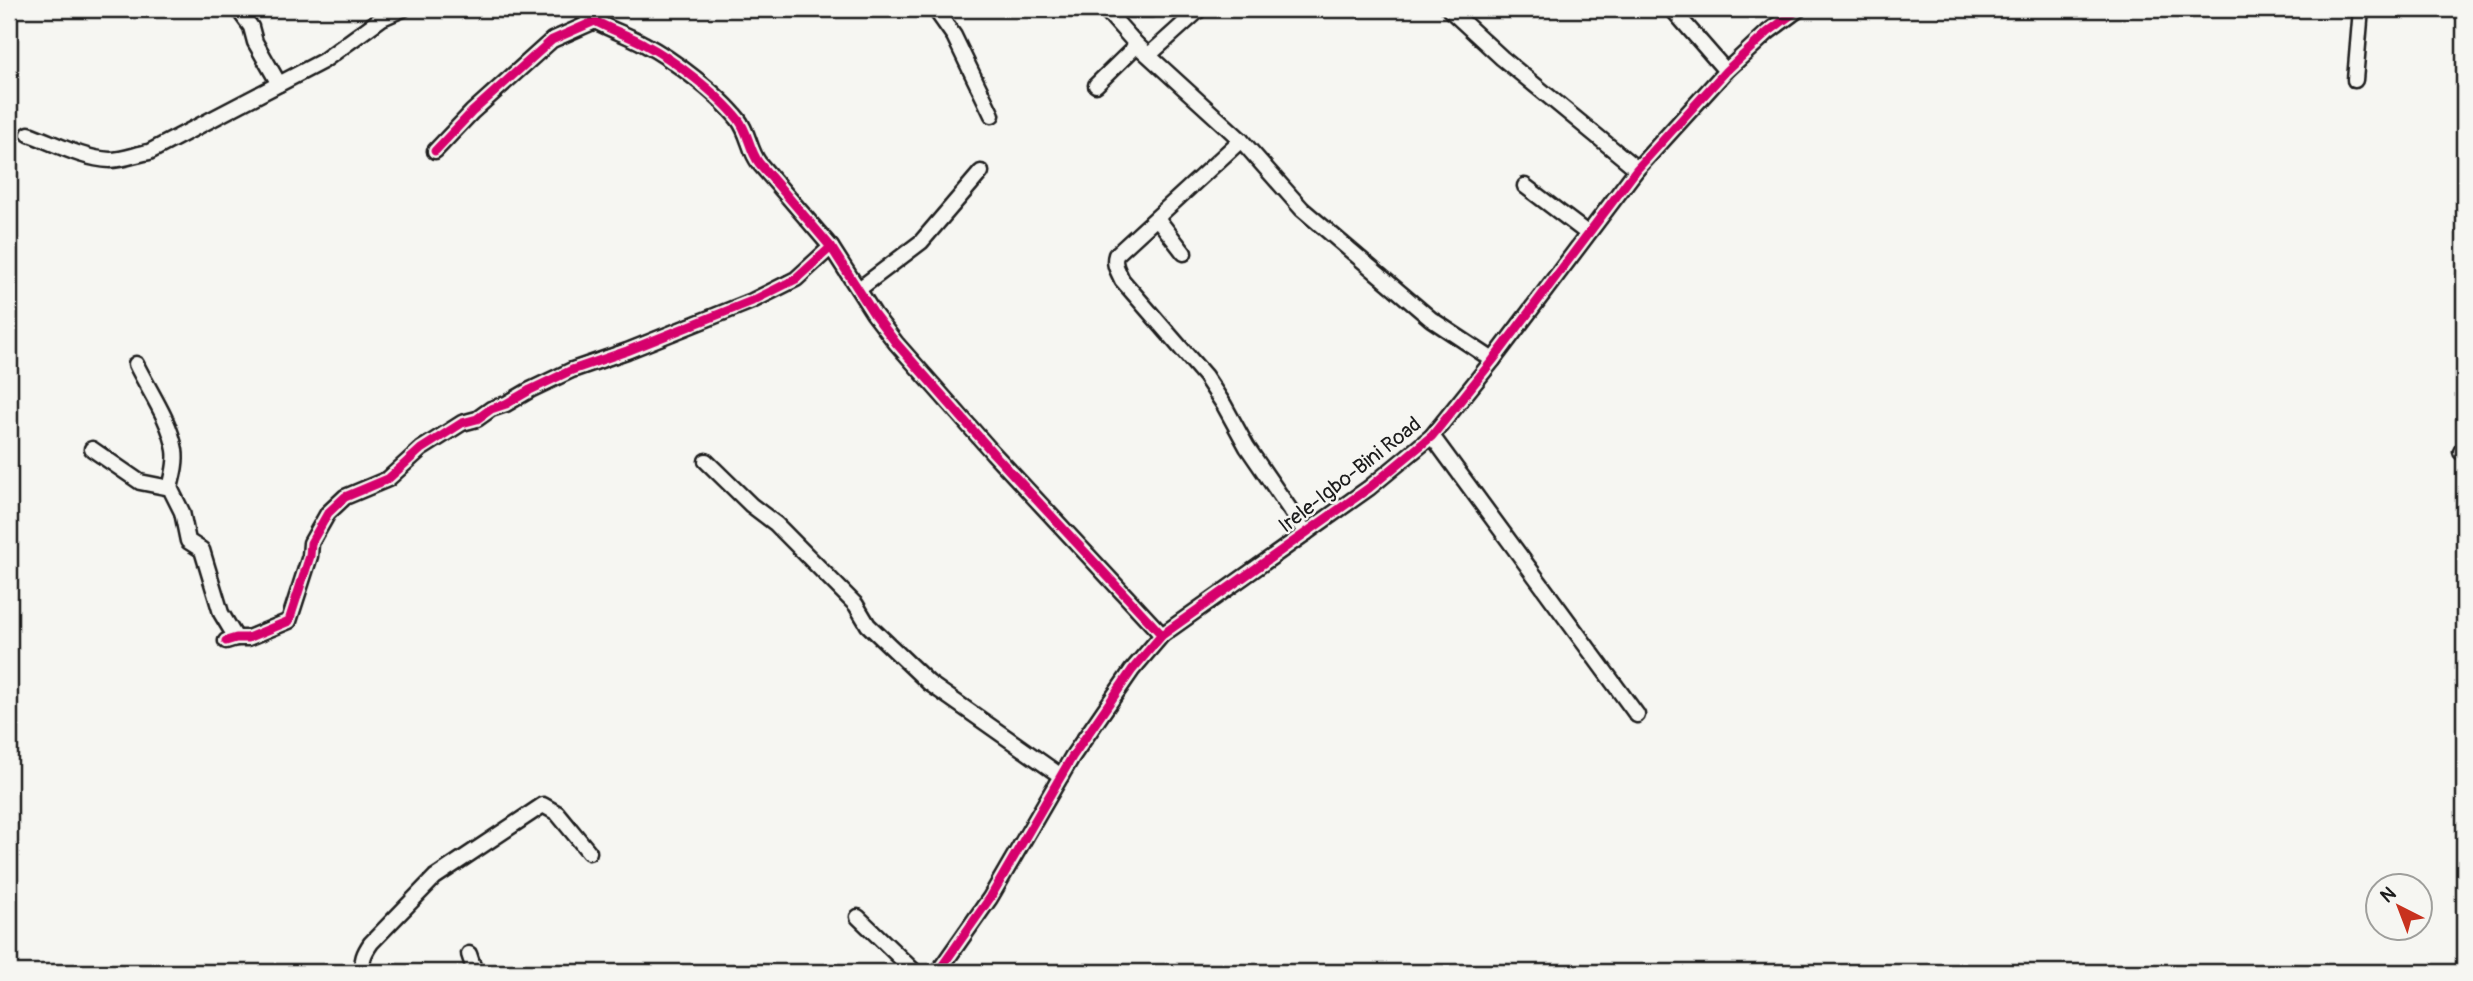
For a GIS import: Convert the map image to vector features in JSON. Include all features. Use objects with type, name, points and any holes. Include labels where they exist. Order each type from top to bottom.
[{"type":"street","points":[[238,9],[251,27],[255,42],[279,84]]},
{"type":"street","points":[[29,134],[88,156],[108,160],[125,158],[161,146],[323,61],[382,18],[402,9]]},
{"type":"street","points":[[579,9],[596,15],[643,43],[711,91],[738,120],[759,163],[831,247],[896,343],[993,453],[1162,635]]},
{"type":"street","points":[[935,9],[954,36],[992,115]]},
{"type":"street","points":[[1129,9],[1152,9]]},
{"type":"street","points":[[1149,55],[1199,9]]},
{"type":"street","points":[[1449,9],[1502,58],[1637,169]]},
{"type":"street","points":[[1672,9],[1726,71]]},
{"type":"street","name":"Irele-Igbo-Bini Road","points":[[938,972],[990,898],[1061,776],[1132,670],[1162,635],[1369,488],[1432,436],[1493,360],[1637,169],[1726,71],[1768,32],[1799,9]]},
{"type":"street","points":[[2355,80],[2361,9]]},
{"type":"street","points":[[1111,10],[1137,45],[1241,140],[1302,209],[1431,319],[1493,360]]},
{"type":"street","points":[[435,151],[472,112],[552,40],[596,15]]},
{"type":"street","points":[[1096,85],[1137,45]]},
{"type":"street","points":[[1241,140],[1116,255],[1116,269],[1205,376],[1247,447],[1306,533]]},
{"type":"street","points":[[859,289],[921,242],[981,172]]},
{"type":"street","points":[[1525,186],[1587,233]]},
{"type":"street","points":[[1157,218],[1184,253]]},
{"type":"street","points":[[136,364],[167,426],[175,451],[175,469],[170,488],[181,512],[188,541],[202,550],[231,639],[248,638],[289,621],[310,556],[311,543],[328,513],[345,497],[388,479],[421,449],[462,423],[477,419],[530,390],[572,370],[752,302],[796,279],[831,247]]},
{"type":"street","points":[[1432,436],[1637,715]]},
{"type":"street","points":[[92,449],[140,482],[170,488]]},
{"type":"street","points":[[706,461],[751,505],[776,524],[856,605],[868,625],[929,683],[1061,776]]},
{"type":"street","points":[[363,972],[361,963],[371,943],[435,877],[536,809],[544,805],[557,813],[589,852]]},
{"type":"street","points":[[858,917],[915,972]]},
{"type":"street","points":[[469,954],[475,972]]},
{"type":"cycle path","points":[[938,972],[990,898],[1072,757],[1132,670],[1162,635],[1369,488],[1432,436],[1493,360],[1637,169],[1726,71],[1768,32],[1799,9]]},
{"type":"cycle path","points":[[435,151],[472,112],[552,40],[595,21],[656,51],[707,88],[738,119],[759,163],[831,247],[896,343],[993,453],[1162,635]]},
{"type":"cycle path","points":[[226,641],[248,638],[289,621],[310,556],[311,543],[328,513],[345,497],[388,479],[421,449],[462,423],[477,419],[530,390],[572,370],[752,301],[796,279],[831,247]]}]
